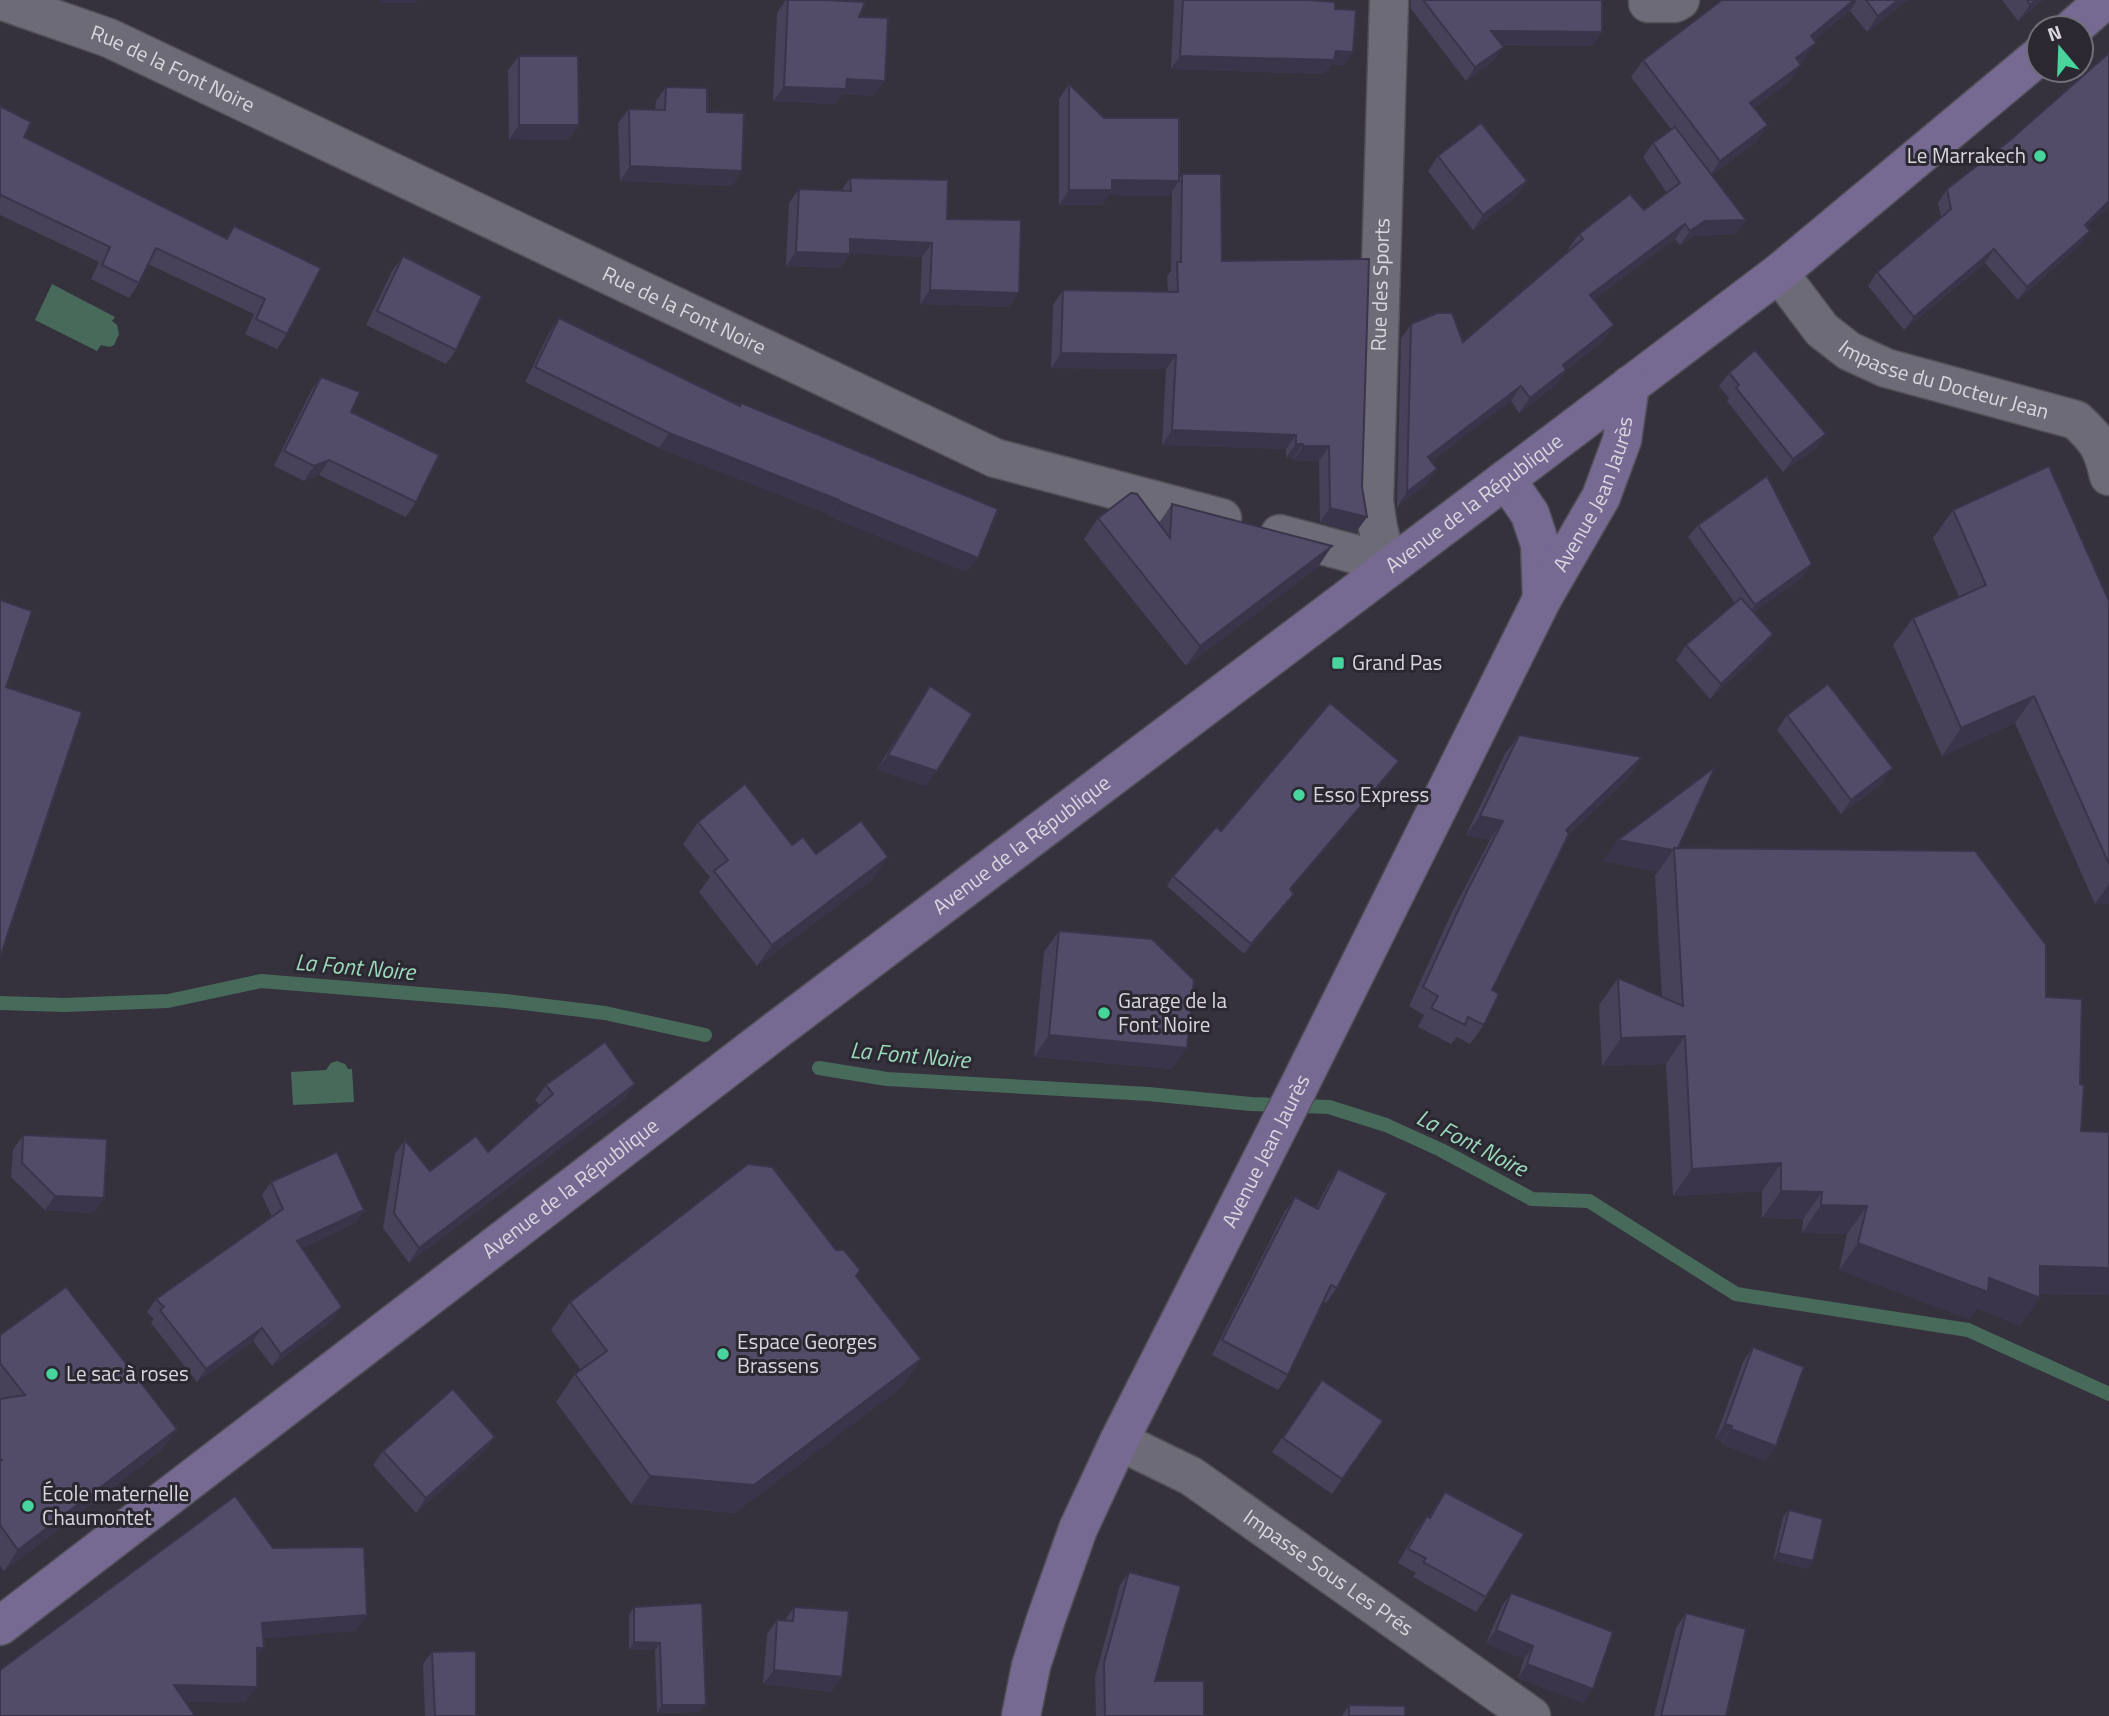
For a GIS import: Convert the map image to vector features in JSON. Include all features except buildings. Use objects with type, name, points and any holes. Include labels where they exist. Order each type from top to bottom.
[{"type":"main road","points":[[2089,14],[2105,0]]},
{"type":"main road","name":"Avenue de la République","points":[[0,1626],[778,1029],[1779,273],[2025,69]]},
{"type":"main road","name":"Avenue Jean Jaurès","points":[[1021,1716],[1031,1666],[1078,1529],[1119,1441],[1542,599],[1601,497],[1622,440],[1630,385]]},
{"type":"main road","name":"Avenue Jean Jaurès","points":[[1506,479],[1530,514],[1540,544],[1542,599]]},
{"type":"street","name":"Rue de la Font Noire","points":[[0,0],[109,38],[995,458],[1351,552],[1388,568]]},
{"type":"street","name":"Rue des Sports","points":[[1388,568],[1374,502],[1389,0]]},
{"type":"street","points":[[1648,0],[1648,3],[1675,3],[1680,0]]},
{"type":"street","name":"Impasse du Docteur Jean","points":[[1779,273],[1822,330],[1849,352],[1886,368],[2076,420],[2095,437],[2105,456],[2109,477]]},
{"type":"street","name":"Impasse Sous Les Prés","points":[[1119,1441],[1192,1476],[1531,1716]]},
{"type":"shaded area","points":[[52,284],[115,317],[112,321],[117,325],[119,334],[114,345],[101,345],[97,351],[35,320]]},
{"type":"shaded area","points":[[337,1061],[352,1069],[354,1102],[293,1105],[291,1072],[326,1070],[331,1063]]},
{"type":"waterway","name":"La Font Noire","points":[[0,1003],[64,1005],[168,1001],[261,981],[506,1001],[605,1013],[705,1035]]},
{"type":"waterway","name":"La Font Noire","points":[[819,1068],[887,1079],[1329,1107],[1386,1125],[1441,1150],[1532,1199],[1589,1201],[1736,1294],[1968,1330],[2109,1394]]},
{"type":"place","name":"Le Marrakech","points":[[2040,156]]},
{"type":"place","name":"Grand Pas","points":[[1338,663]]},
{"type":"place","name":"Esso Express","points":[[1299,795]]},
{"type":"place","name":"Garage de la Font Noire","points":[[1104,1013]]},
{"type":"place","name":"Espace Georges Brassens","points":[[723,1354]]},
{"type":"place","name":"Le sac à roses","points":[[52,1374]]},
{"type":"place","name":"École maternelle Chaumontet","points":[[28,1506]]}]
